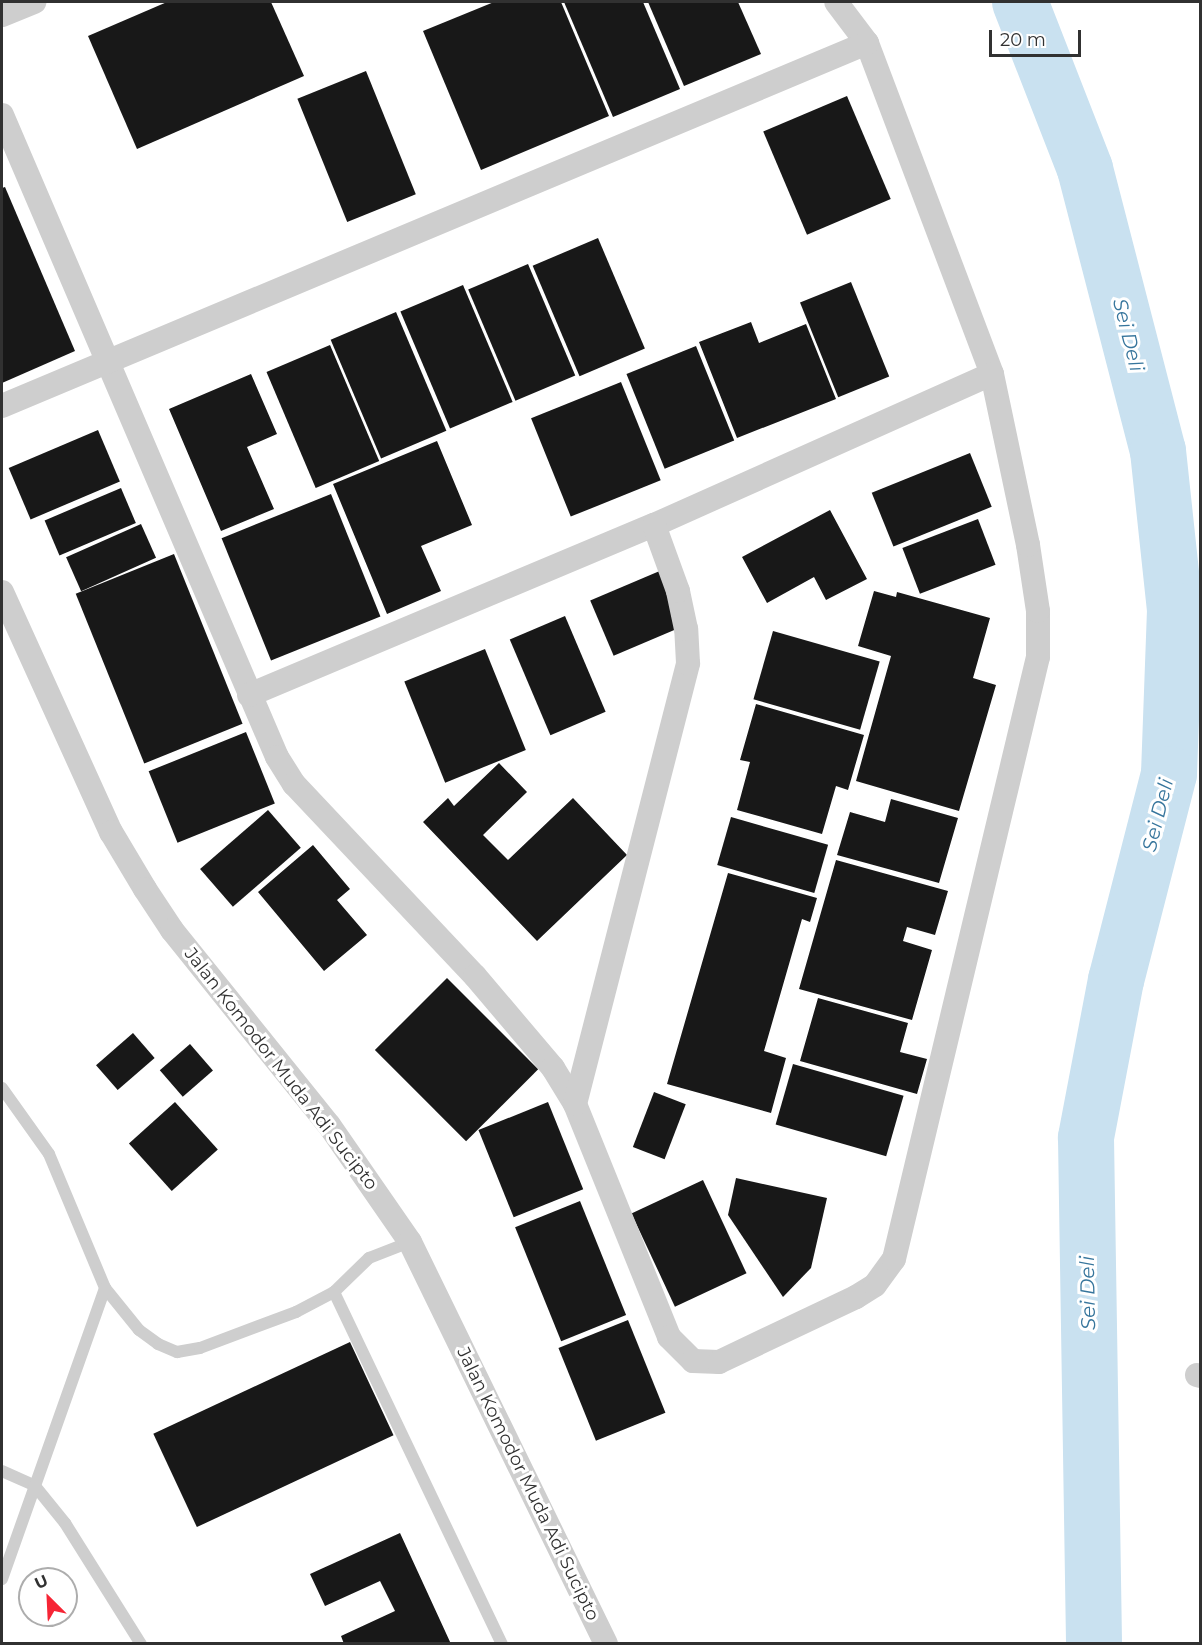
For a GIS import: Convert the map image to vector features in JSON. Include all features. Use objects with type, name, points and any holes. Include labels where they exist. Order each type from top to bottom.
[{"type":"street","points":[[2,15],[34,2]]},
{"type":"street","points":[[2,115],[277,757],[294,784],[475,976],[553,1068],[575,1104],[658,1318],[669,1337],[693,1361],[719,1362],[856,1297],[876,1285],[888,1271],[894,1259],[1038,657],[1038,612],[1028,545],[992,374],[867,43],[836,2]]},
{"type":"street","points":[[2,406],[107,359],[867,43]]},
{"type":"street","points":[[249,695],[654,525],[992,374]]},
{"type":"street","points":[[575,1104],[688,663],[687,629],[678,591],[654,525]]},
{"type":"street","name":"Jalan Komodor Muda Adi Sucipto","points":[[2,592],[111,832],[146,889],[172,930],[329,1125],[410,1242],[606,1644]]},
{"type":"lane","points":[[2,1088],[49,1154],[105,1288],[139,1330],[158,1344],[177,1352],[200,1348],[296,1312],[334,1292],[369,1258],[410,1242]]},
{"type":"lane","points":[[2,1579],[105,1288]]},
{"type":"lane","points":[[334,1292],[502,1644]]},
{"type":"lane","points":[[2,1471],[34,1486],[65,1523],[141,1644]]},
{"type":"building","points":[[167,2],[271,2],[304,76],[137,149],[88,36]]},
{"type":"building","points":[[494,2],[561,2],[609,116],[481,170],[423,31]]},
{"type":"building","points":[[564,2],[643,2],[680,89],[613,117]]},
{"type":"building","points":[[648,2],[738,2],[761,54],[684,86]]},
{"type":"building","points":[[366,71],[416,194],[347,222],[297,99]]},
{"type":"building","points":[[847,96],[891,199],[807,235],[763,132]]},
{"type":"building","points":[[5,187],[75,351],[2,383],[2,188]]},
{"type":"building","points":[[598,238],[645,348],[580,376],[533,266]]},
{"type":"building","points":[[528,264],[575,375],[515,401],[468,289]]},
{"type":"building","points":[[851,282],[889,377],[838,397],[800,303]]},
{"type":"building","points":[[463,285],[513,402],[450,428],[400,312]]},
{"type":"building","points":[[396,312],[446,431],[381,458],[331,340]]},
{"type":"building","points":[[751,322],[759,343],[806,324],[836,399],[737,438],[699,342]]},
{"type":"building","points":[[330,345],[379,461],[316,488],[266,372]]},
{"type":"building","points":[[696,346],[734,441],[665,469],[626,374]]},
{"type":"building","points":[[251,374],[277,434],[247,447],[274,509],[221,531],[169,409]]},
{"type":"building","points":[[621,382],[661,480],[571,517],[531,418]]},
{"type":"building","points":[[98,430],[120,482],[31,519],[9,468]]},
{"type":"building","points":[[437,441],[472,525],[421,546],[441,591],[387,614],[333,484]]},
{"type":"building","points":[[970,453],[992,507],[893,546],[872,493]]},
{"type":"building","points":[[121,488],[136,523],[59,555],[45,520]]},
{"type":"building","points":[[331,494],[380,616],[271,661],[222,538]]},
{"type":"building","points":[[830,510],[867,579],[826,600],[814,577],[767,603],[742,557]]},
{"type":"building","points":[[978,519],[996,565],[920,594],[902,548]]},
{"type":"building","points":[[141,524],[156,558],[81,591],[66,557]]},
{"type":"building","points":[[174,554],[243,724],[144,763],[76,594]]},
{"type":"building","points":[[662,570],[685,625],[614,656],[590,600]]},
{"type":"building","points":[[874,591],[896,597],[897,592],[990,618],[973,678],[996,685],[959,811],[856,781],[891,656],[858,646]]},
{"type":"building","points":[[565,616],[606,712],[550,735],[510,639]]},
{"type":"building","points":[[773,631],[880,662],[860,730],[753,699]]},
{"type":"building","points":[[485,649],[526,750],[445,783],[404,682]]},
{"type":"building","points":[[756,704],[864,735],[848,790],[836,786],[822,834],[737,810],[750,762],[740,760]]},
{"type":"building","points":[[246,732],[275,803],[177,843],[149,771]]},
{"type":"building","points":[[499,763],[527,792],[483,835],[508,860],[573,798],[627,855],[537,941],[423,822],[448,798],[454,806]]},
{"type":"building","points":[[891,799],[958,818],[939,883],[837,855],[850,812],[885,822]]},
{"type":"building","points":[[268,810],[301,848],[233,907],[200,869]]},
{"type":"building","points":[[731,817],[828,845],[814,893],[717,865]]},
{"type":"building","points":[[313,845],[350,889],[337,900],[367,935],[324,971],[258,892]]},
{"type":"building","points":[[836,860],[948,891],[935,935],[907,927],[903,941],[932,950],[912,1020],[799,989]]},
{"type":"building","points":[[728,873],[817,898],[810,922],[802,919],[764,1051],[786,1058],[771,1113],[667,1084]]},
{"type":"building","points":[[447,978],[538,1069],[466,1141],[375,1050]]},
{"type":"building","points":[[818,998],[908,1023],[900,1052],[927,1059],[917,1094],[800,1061]]},
{"type":"building","points":[[133,1033],[155,1058],[118,1090],[96,1065]]},
{"type":"building","points":[[190,1044],[213,1070],[183,1097],[160,1070]]},
{"type":"building","points":[[793,1064],[904,1096],[886,1156],[776,1125]]},
{"type":"building","points":[[654,1092],[686,1104],[665,1159],[633,1147]]},
{"type":"building","points":[[175,1102],[218,1150],[172,1191],[129,1143]]},
{"type":"building","points":[[548,1102],[583,1189],[514,1217],[478,1130]]},
{"type":"building","points":[[736,1178],[827,1198],[811,1268],[783,1297],[728,1215]]},
{"type":"building","points":[[703,1180],[747,1273],[675,1307],[631,1213]]},
{"type":"building","points":[[580,1201],[626,1315],[561,1341],[515,1227]]},
{"type":"building","points":[[628,1320],[665,1413],[596,1441],[558,1348]]},
{"type":"building","points":[[350,1342],[394,1435],[197,1527],[153,1434]]},
{"type":"building","points":[[400,1533],[451,1644],[344,1644],[341,1636],[395,1611],[380,1581],[325,1606],[310,1574]]},
{"type":"waterway","name":"Sei Deli","points":[[1020,2],[1085,169],[1158,451],[1175,610],[1169,774],[1116,980],[1086,1138],[1094,1644]]}]
